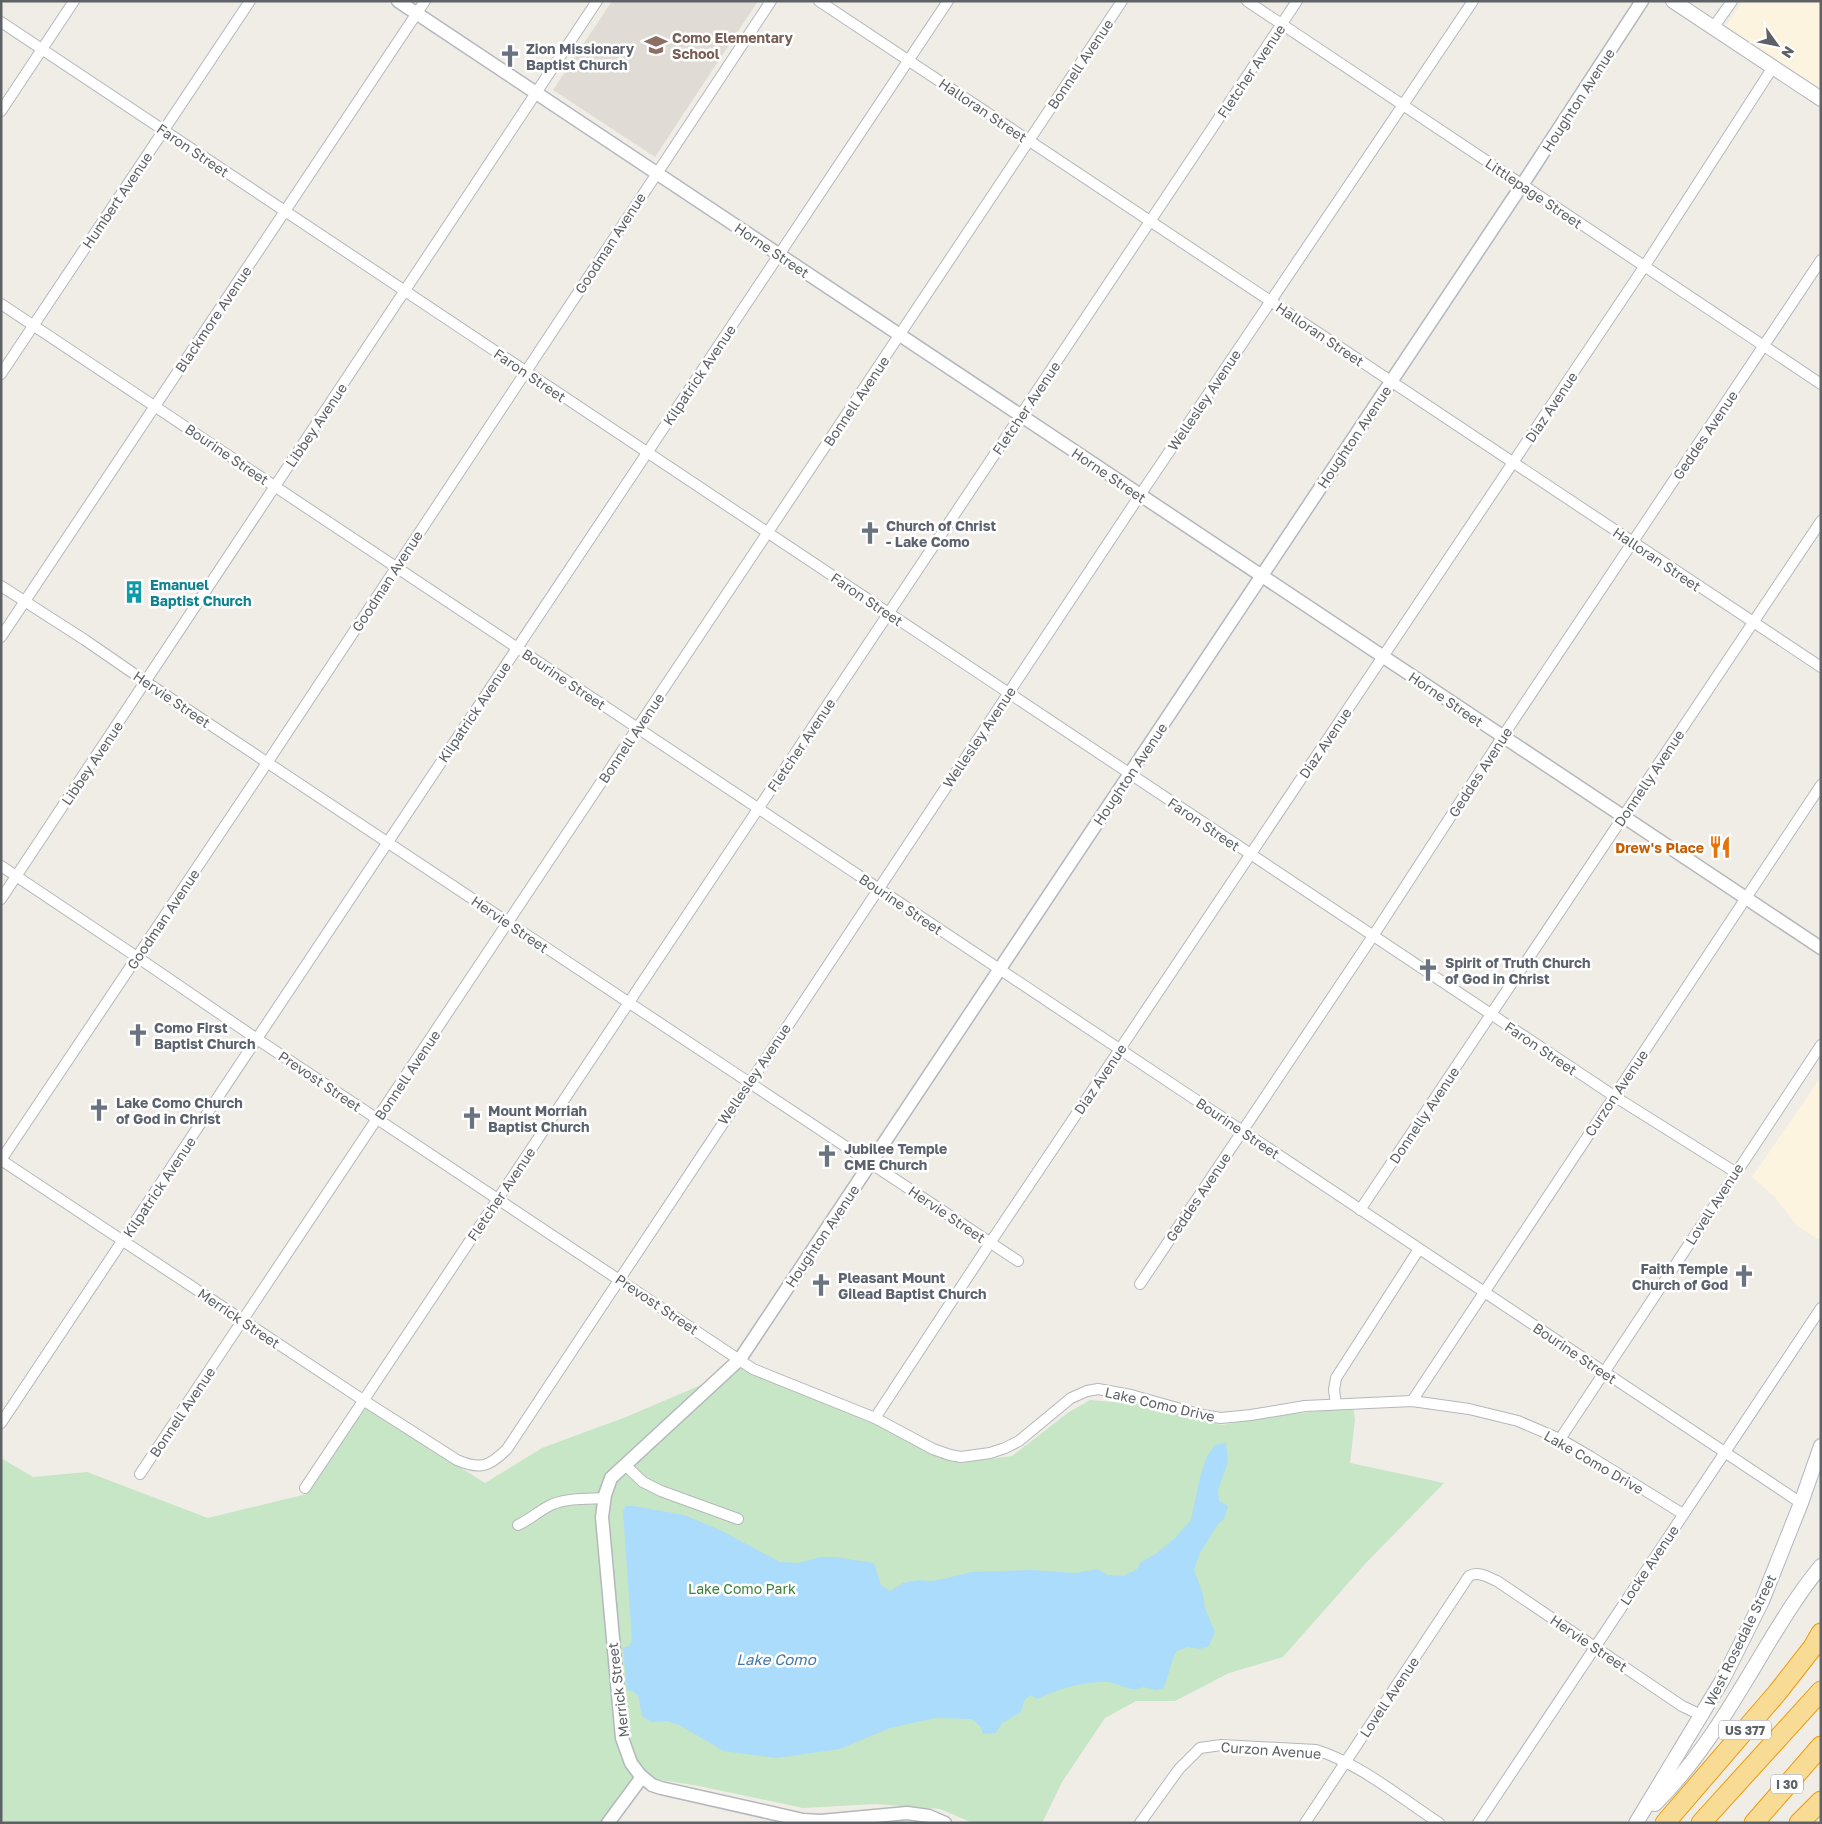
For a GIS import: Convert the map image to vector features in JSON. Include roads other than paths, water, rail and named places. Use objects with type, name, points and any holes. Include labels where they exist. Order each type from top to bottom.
[{"type":"highway","name":"US 377","points":[[1665,1823],[1777,1693],[1813,1647],[1821,1633]]},
{"type":"highway","name":"I 30","points":[[1701,1823],[1821,1691]]},
{"type":"highway","name":"I 30","points":[[1754,1823],[1821,1746]]},
{"type":"highway","points":[[1799,1823],[1821,1801]]},
{"type":"main road","points":[[1673,1],[1821,99]]},
{"type":"main road","name":"West Rosedale Street","points":[[1638,1821],[1703,1716],[1762,1600],[1801,1504],[1821,1446]]},
{"type":"main road","points":[[1638,1821],[1678,1781],[1700,1752],[1790,1608],[1821,1566]]},
{"type":"street","points":[[1,111],[74,1]]},
{"type":"street","name":"Humbert Avenue","points":[[1,374],[250,1]]},
{"type":"street","name":"Horne Street","points":[[398,1],[1821,948]]},
{"type":"street","name":"Blackmore Avenue","points":[[1,637],[425,1]]},
{"type":"street","name":"Libbey Avenue","points":[[1,900],[598,1]]},
{"type":"street","name":"Goodman Avenue","points":[[1,1160],[771,1]]},
{"type":"street","name":"Halloran Street","points":[[820,1],[1821,667]]},
{"type":"street","name":"Kilpatrick Avenue","points":[[1,1423],[948,1]]},
{"type":"street","name":"Bonnell Avenue","points":[[140,1474],[1122,1]]},
{"type":"street","name":"Littlepage Street","points":[[1247,1],[1821,384]]},
{"type":"street","name":"Fletcher Avenue","points":[[305,1488],[1297,1]]},
{"type":"street","name":"Wellesley Avenue","points":[[480,1466],[497,1459],[506,1449],[1140,495],[1473,1]]},
{"type":"street","name":"Houghton Avenue","points":[[603,1526],[602,1517],[605,1498],[611,1478],[740,1359],[1522,185],[1642,1]]},
{"type":"street","points":[[1714,28],[1732,1]]},
{"type":"street","name":"Faron Street","points":[[1,22],[1491,1015],[1614,1096],[1735,1172]]},
{"type":"street","name":"Diaz Avenue","points":[[875,1418],[990,1243],[1644,267],[1773,67]]},
{"type":"street","name":"Geddes Avenue","points":[[1140,1284],[1821,260]]},
{"type":"street","name":"Bourine Street","points":[[1,304],[1801,1504]]},
{"type":"street","name":"Donnelly Avenue","points":[[1360,1210],[1821,521]]},
{"type":"street","name":"Hervie Street","points":[[1,586],[1018,1261]]},
{"type":"street","name":"Curzon Avenue","points":[[1412,1401],[1821,785]]},
{"type":"street","name":"Prevost Street","points":[[1,866],[138,956],[257,1039],[740,1359]]},
{"type":"street","name":"Lovell Avenue","points":[[1560,1439],[1735,1172],[1821,1045]]},
{"type":"street","name":"Merrick Street","points":[[1,1160],[363,1400],[457,1460],[471,1466],[480,1466]]},
{"type":"street","points":[[1336,1404],[1334,1390],[1336,1378],[1419,1249]]},
{"type":"street","name":"Locke Avenue","points":[[1478,1823],[1821,1308]]},
{"type":"street","name":"Lake Como Drive","points":[[740,1359],[754,1369],[875,1418],[933,1449],[962,1457],[990,1453],[1005,1448],[1019,1441],[1071,1398],[1087,1391],[1098,1389],[1118,1392],[1202,1415],[1221,1418],[1305,1406],[1412,1401],[1470,1409],[1518,1421],[1560,1439],[1683,1514]]},
{"type":"street","points":[[625,1465],[643,1482],[738,1519]]},
{"type":"street","points":[[518,1525],[530,1520],[551,1505],[567,1500],[605,1498]]},
{"type":"street","name":"Merrick Street","points":[[603,1526],[622,1738],[631,1763],[652,1785],[781,1819],[821,1821],[907,1813],[928,1816],[945,1823]]},
{"type":"street","name":"Hervie Street","points":[[1474,1573],[1482,1574],[1497,1581],[1682,1706],[1703,1716]]},
{"type":"street","name":"Lovell Avenue","points":[[1305,1823],[1469,1576],[1474,1573]]},
{"type":"street","name":"Curzon Avenue","points":[[1140,1823],[1179,1769],[1200,1748],[1221,1745],[1316,1750],[1346,1761]]},
{"type":"street","points":[[1346,1761],[1439,1823]]},
{"type":"street","points":[[608,1823],[642,1776]]},
{"type":"water","name":"Lake Como","points":[[1226,1443],[1228,1462],[1218,1490],[1219,1501],[1228,1506],[1224,1519],[1218,1524],[1200,1553],[1194,1570],[1202,1591],[1205,1608],[1215,1632],[1209,1646],[1200,1649],[1188,1647],[1177,1651],[1164,1688],[1157,1690],[1143,1687],[1134,1689],[1106,1682],[1079,1684],[1038,1699],[1030,1695],[1024,1701],[1021,1712],[1002,1723],[996,1733],[983,1734],[980,1726],[972,1719],[935,1718],[890,1728],[840,1749],[776,1758],[724,1751],[679,1725],[667,1721],[651,1722],[642,1716],[638,1696],[633,1691],[627,1690],[623,1648],[629,1646],[632,1641],[623,1511],[626,1506],[684,1515],[720,1530],[780,1562],[799,1563],[820,1557],[835,1557],[874,1563],[881,1585],[890,1591],[903,1583],[918,1580],[932,1581],[971,1572],[1032,1570],[1076,1573],[1097,1569],[1108,1575],[1123,1576],[1137,1569],[1141,1562],[1157,1553],[1174,1539],[1191,1520],[1200,1477],[1207,1456],[1215,1445]]},
{"type":"place","name":"Como Elementary School","points":[[656,45]]},
{"type":"place","name":"Zion Missionary Baptist Church","points":[[510,56]]},
{"type":"place","name":"Church of Christ - Lake Como","points":[[870,533]]},
{"type":"place","name":"Emanuel Baptist Church","points":[[134,592]]},
{"type":"place","name":"Drew's Place","points":[[1720,847]]},
{"type":"place","name":"Spirit of Truth Church of God in Christ","points":[[1428,970]]},
{"type":"place","name":"Como First Baptist Church","points":[[138,1035]]},
{"type":"place","name":"Lake Como Church of God in Christ","points":[[99,1110]]},
{"type":"place","name":"Mount Morriah Baptist Church","points":[[472,1118]]},
{"type":"place","name":"Jubilee Temple CME Church","points":[[827,1156]]},
{"type":"place","name":"Faith Temple Church of God","points":[[1744,1276]]},
{"type":"place","name":"Pleasant Mount Gilead Baptist Church","points":[[821,1285]]},
{"type":"park label","name":"Lake Como Park","points":[[742,1588]]}]
